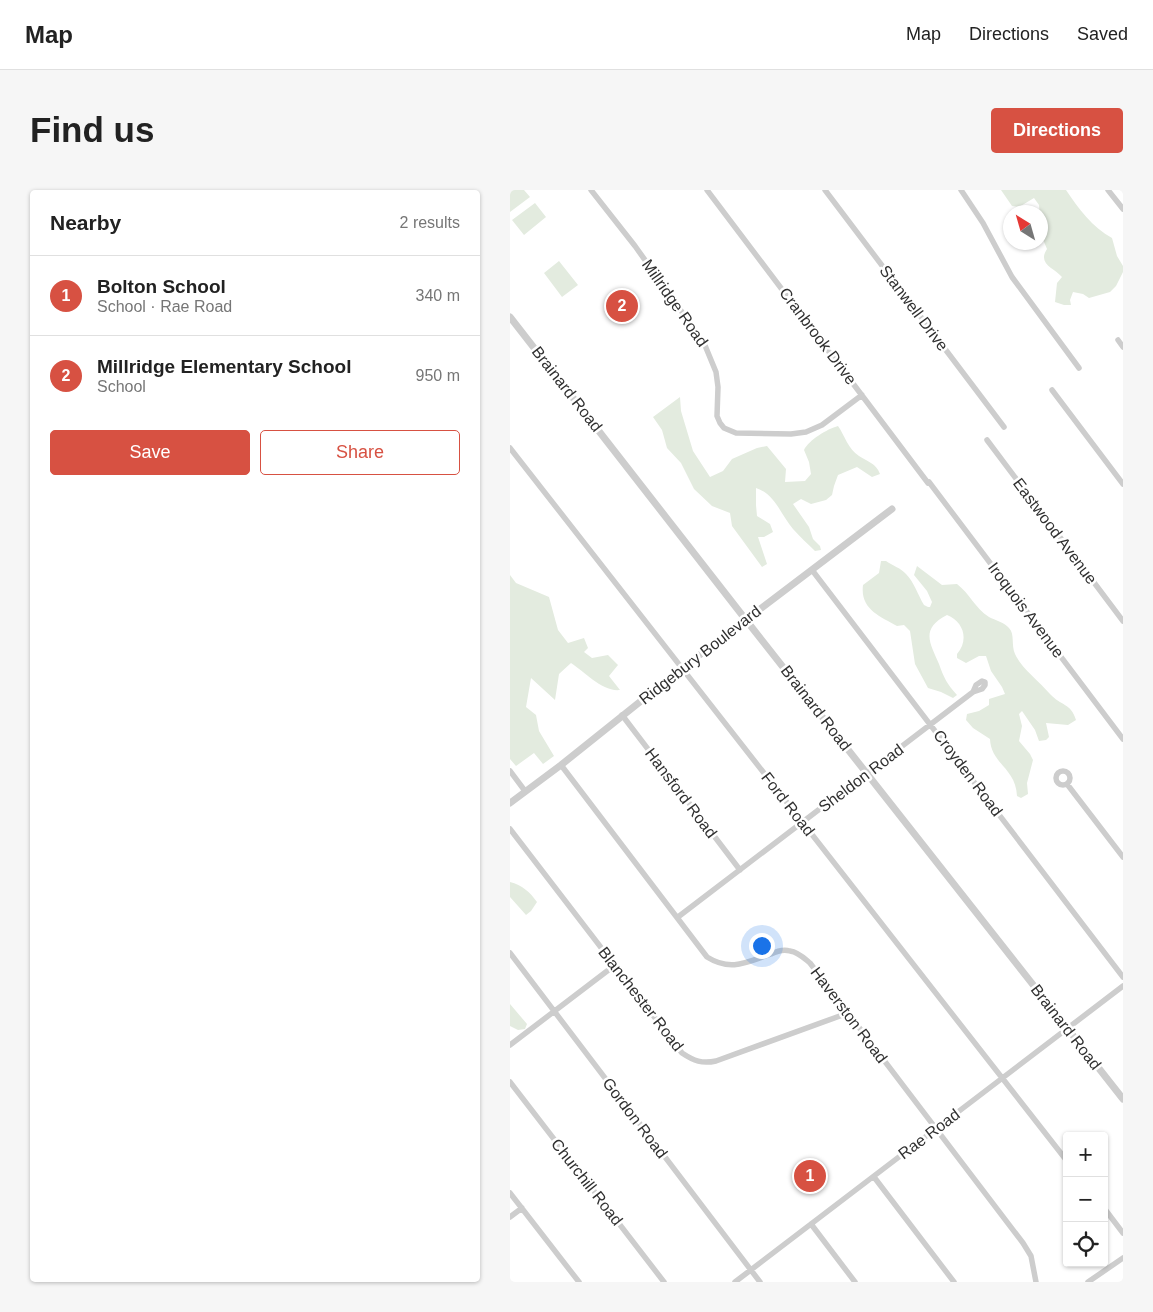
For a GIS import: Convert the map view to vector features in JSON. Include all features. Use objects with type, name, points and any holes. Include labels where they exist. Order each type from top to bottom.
[{"type":"street","name":"Millridge Road","points":[[591,190],[635,246],[706,346],[717,377],[717,416],[724,428],[736,433],[791,434],[806,432],[822,424],[862,395]]},
{"type":"street","name":"Cranbrook Drive","points":[[707,190],[929,482]]},
{"type":"street","name":"Stanwell Drive","points":[[825,190],[1004,427]]},
{"type":"street","points":[[961,190],[983,223],[1012,277],[1079,368]]},
{"type":"street","points":[[1108,190],[1123,210]]},
{"type":"street","name":"Brainard Road","points":[[510,317],[1123,1099]]},
{"type":"street","points":[[1118,340],[1123,347]]},
{"type":"street","points":[[1052,390],[1123,484]]},
{"type":"street","name":"Eastwood Avenue","points":[[987,440],[1123,621]]},
{"type":"street","name":"Ford Road","points":[[510,448],[1063,1155]]},
{"type":"street","name":"Iroquois Avenue","points":[[929,482],[1123,739]]},
{"type":"street","name":"Ridgebury Boulevard","points":[[510,803],[561,765],[681,668],[892,509]]},
{"type":"street","name":"Croyden Road","points":[[812,570],[1123,977]]},
{"type":"street","name":"Sheldon Road","points":[[678,918],[973,692]]},
{"type":"street","name":"Hansford Road","points":[[622,715],[740,870]]},
{"type":"street","name":"Haverston Road","points":[[561,765],[707,957],[718,963],[728,965],[742,964],[778,951],[790,950],[810,963],[1023,1243],[1031,1256],[1036,1282]]},
{"type":"street","points":[[510,771],[525,791]]},
{"type":"street","points":[[1067,784],[1123,857]]},
{"type":"street","name":"Blanchester Road","points":[[510,829],[682,1053],[694,1061],[704,1064],[716,1062],[848,1013]]},
{"type":"street","name":"Gordon Road","points":[[510,953],[760,1282]]},
{"type":"street","points":[[510,1044],[615,966]]},
{"type":"street","name":"Rae Road","points":[[735,1282],[1123,986]]},
{"type":"street","name":"Churchill Road","points":[[510,1082],[664,1282]]},
{"type":"street","points":[[874,1177],[954,1282]]},
{"type":"street","points":[[510,1193],[579,1282]]},
{"type":"street","points":[[510,1217],[522,1208]]},
{"type":"street","points":[[1108,1213],[1123,1233]]},
{"type":"street","points":[[811,1224],[855,1282]]},
{"type":"street","points":[[1088,1282],[1123,1258]]},
{"type":"shaded area","points":[[510,190],[524,190],[530,197],[510,212]]},
{"type":"shaded area","points":[[1001,190],[1066,190],[1092,223],[1112,238],[1117,256],[1123,266],[1123,272],[1116,286],[1110,292],[1089,298],[1083,294],[1073,292],[1070,300],[1071,305],[1055,302],[1057,283],[1062,277],[1045,262],[1044,258],[1044,254],[1048,250],[1048,205],[1039,205],[1034,198],[1022,205],[1011,205]]},
{"type":"shaded area","points":[[535,203],[546,217],[524,235],[512,220]]},
{"type":"shaded area","points":[[559,261],[578,285],[562,297],[544,273]]},
{"type":"shaded area","points":[[680,397],[681,411],[693,451],[710,477],[723,471],[732,459],[757,448],[767,446],[786,469],[785,482],[805,481],[811,474],[804,450],[806,446],[819,435],[838,426],[852,450],[874,465],[880,474],[872,477],[857,467],[838,475],[832,495],[826,500],[811,504],[801,499],[793,504],[809,527],[813,539],[820,546],[821,550],[815,551],[793,529],[773,500],[763,491],[756,488],[757,516],[770,524],[773,532],[764,537],[758,537],[767,564],[762,567],[732,526],[730,513],[712,506],[694,489],[681,463],[667,448],[662,430],[653,417]]},
{"type":"shaded area","points":[[881,561],[886,561],[904,572],[924,605],[928,607],[930,607],[932,602],[927,591],[914,575],[917,566],[942,585],[957,584],[984,613],[1011,630],[1015,654],[1022,665],[1054,698],[1068,707],[1074,714],[1076,720],[1068,725],[1046,723],[1049,737],[1046,740],[1039,741],[1035,730],[1022,711],[1019,714],[1022,726],[1019,741],[1033,760],[1027,783],[1028,794],[1021,798],[1017,796],[1013,779],[994,755],[990,739],[973,728],[966,720],[967,714],[979,711],[989,705],[989,699],[1005,694],[991,671],[986,656],[979,656],[966,663],[957,658],[963,643],[963,632],[957,622],[947,615],[933,626],[929,637],[944,677],[957,695],[953,698],[928,688],[915,664],[910,631],[904,625],[897,626],[872,611],[865,600],[863,585],[879,573]]},
{"type":"shaded area","points":[[510,575],[516,583],[549,597],[558,630],[568,643],[584,638],[588,648],[584,652],[592,658],[608,655],[618,665],[609,676],[620,690],[613,690],[600,685],[571,663],[559,674],[555,700],[531,678],[526,707],[536,715],[539,731],[554,756],[543,764],[534,753],[516,766],[510,759]]},
{"type":"shaded area","points":[[510,882],[525,889],[537,902],[526,915],[510,897]]},
{"type":"shaded area","points":[[510,1004],[527,1024],[525,1029],[518,1030],[510,1026]]},
{"type":"place","name":"Millridge Elementary School","points":[[622,306]]},
{"type":"place","name":"Bolton School","points":[[810,1176]]}]
